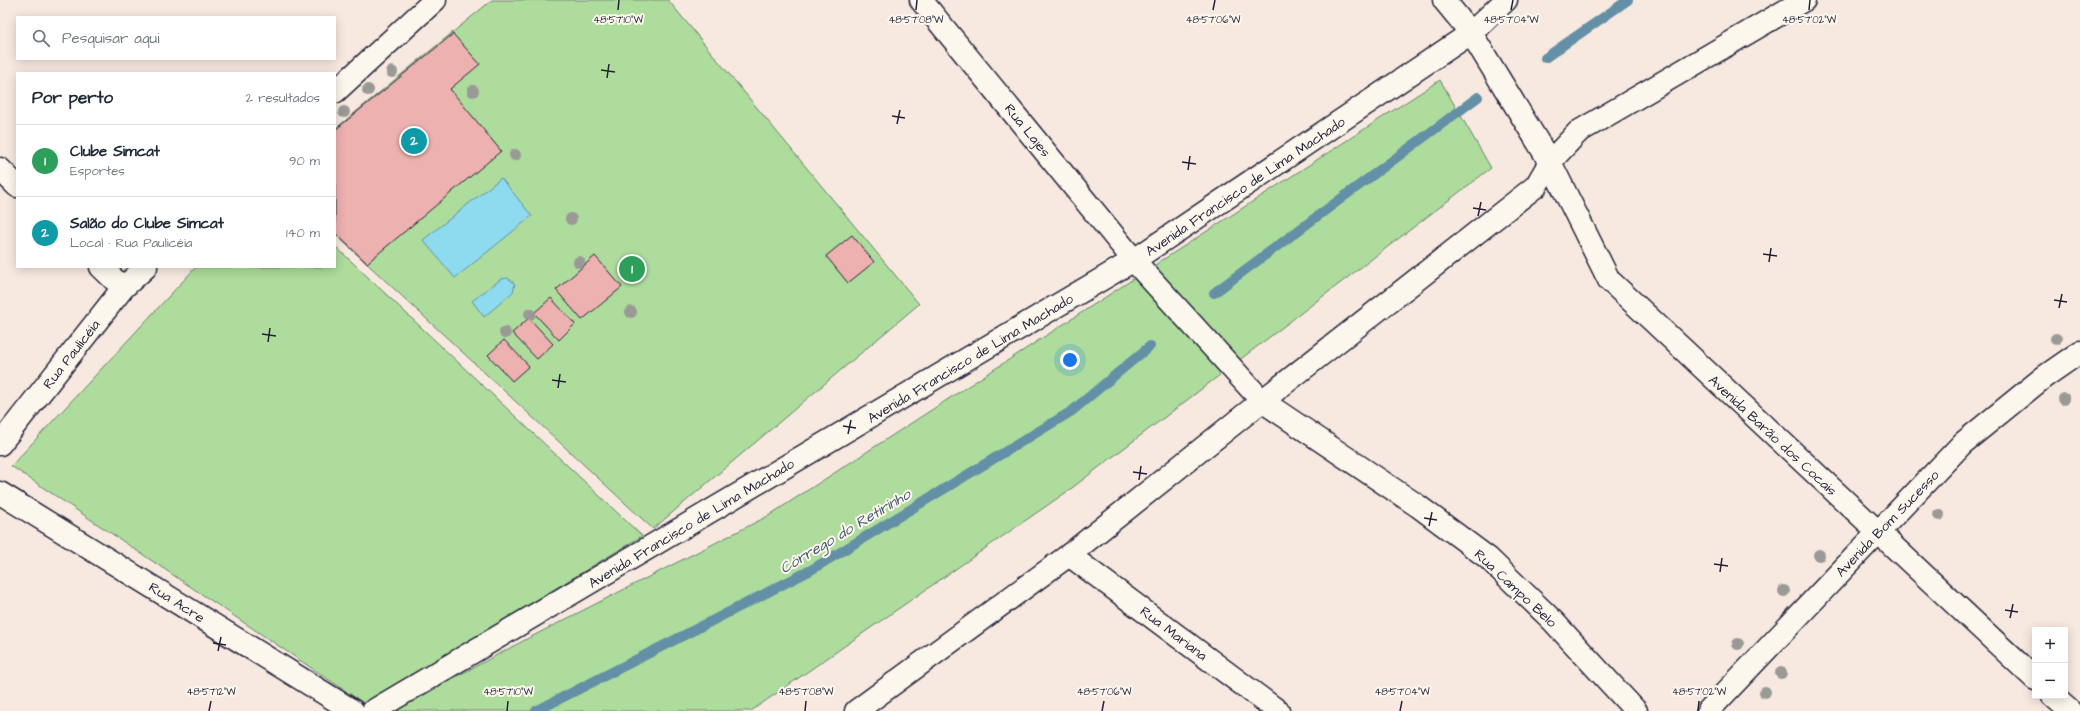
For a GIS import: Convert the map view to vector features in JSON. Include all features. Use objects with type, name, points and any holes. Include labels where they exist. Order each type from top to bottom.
[{"type":"street","name":"Avenida Barão dos Cocais","points":[[1444,0],[1471,33],[1550,162],[1609,280],[2032,676]]},
{"type":"street","name":"Avenida Francisco de Lima Machado","points":[[373,711],[1134,260],[1471,33],[1506,0]]},
{"type":"street","points":[[856,711],[1069,555],[1536,186],[1550,162],[1578,132],[1804,0]]},
{"type":"street","name":"Rua Lajes","points":[[929,3],[1134,260],[1262,401]]},
{"type":"street","points":[[336,91],[422,4]]},
{"type":"street","points":[[0,169],[16,185]]},
{"type":"street","points":[[102,268],[123,288]]},
{"type":"street","name":"Rua Paulicéia","points":[[0,444],[123,288],[145,268]]},
{"type":"street","name":"Avenida Bom Sucesso","points":[[1708,711],[1963,443],[2044,377],[2080,352]]},
{"type":"street","name":"Rua Campo Belo","points":[[1262,401],[1418,506],[1488,558],[1552,620],[1636,711]]},
{"type":"street","name":"Rua Acre","points":[[0,493],[353,711]]},
{"type":"street","name":"Rua Mariana","points":[[1069,555],[1278,711]]},
{"type":"street","points":[[2056,699],[2070,711]]},
{"type":"green space","points":[[492,0],[668,0],[919,304],[653,529],[336,235],[336,128]]},
{"type":"green space","points":[[1440,80],[1491,168],[1068,491],[751,711],[392,711],[523,641],[768,516]]},
{"type":"green space","points":[[336,247],[642,536],[365,704],[11,466],[195,268],[336,268]]},
{"type":"water","points":[[501,178],[532,216],[455,278],[423,240]]},
{"type":"water","points":[[508,278],[515,284],[513,292],[484,317],[472,301],[501,279]]},
{"type":"building","points":[[453,34],[480,64],[450,89],[501,151],[367,263],[336,234],[336,129]]},
{"type":"building","points":[[852,235],[874,262],[848,283],[826,256]]},
{"type":"building","points":[[595,256],[622,287],[582,320],[556,290]]},
{"type":"building","points":[[551,298],[575,324],[559,340],[534,313]]},
{"type":"building","points":[[529,318],[553,344],[537,359],[512,333]]},
{"type":"building","points":[[504,340],[529,366],[512,381],[488,355]]},
{"type":"waterway","points":[[1545,58],[1628,0]]},
{"type":"waterway","points":[[1214,293],[1478,97]]},
{"type":"waterway","name":"Córrego do Retirinho","points":[[536,711],[811,570],[1072,411],[1150,346]]},
{"type":"place","name":"Salão do Clube Simcat","points":[[414,141]]},
{"type":"place","name":"Clube Simcat","points":[[632,269]]}]
